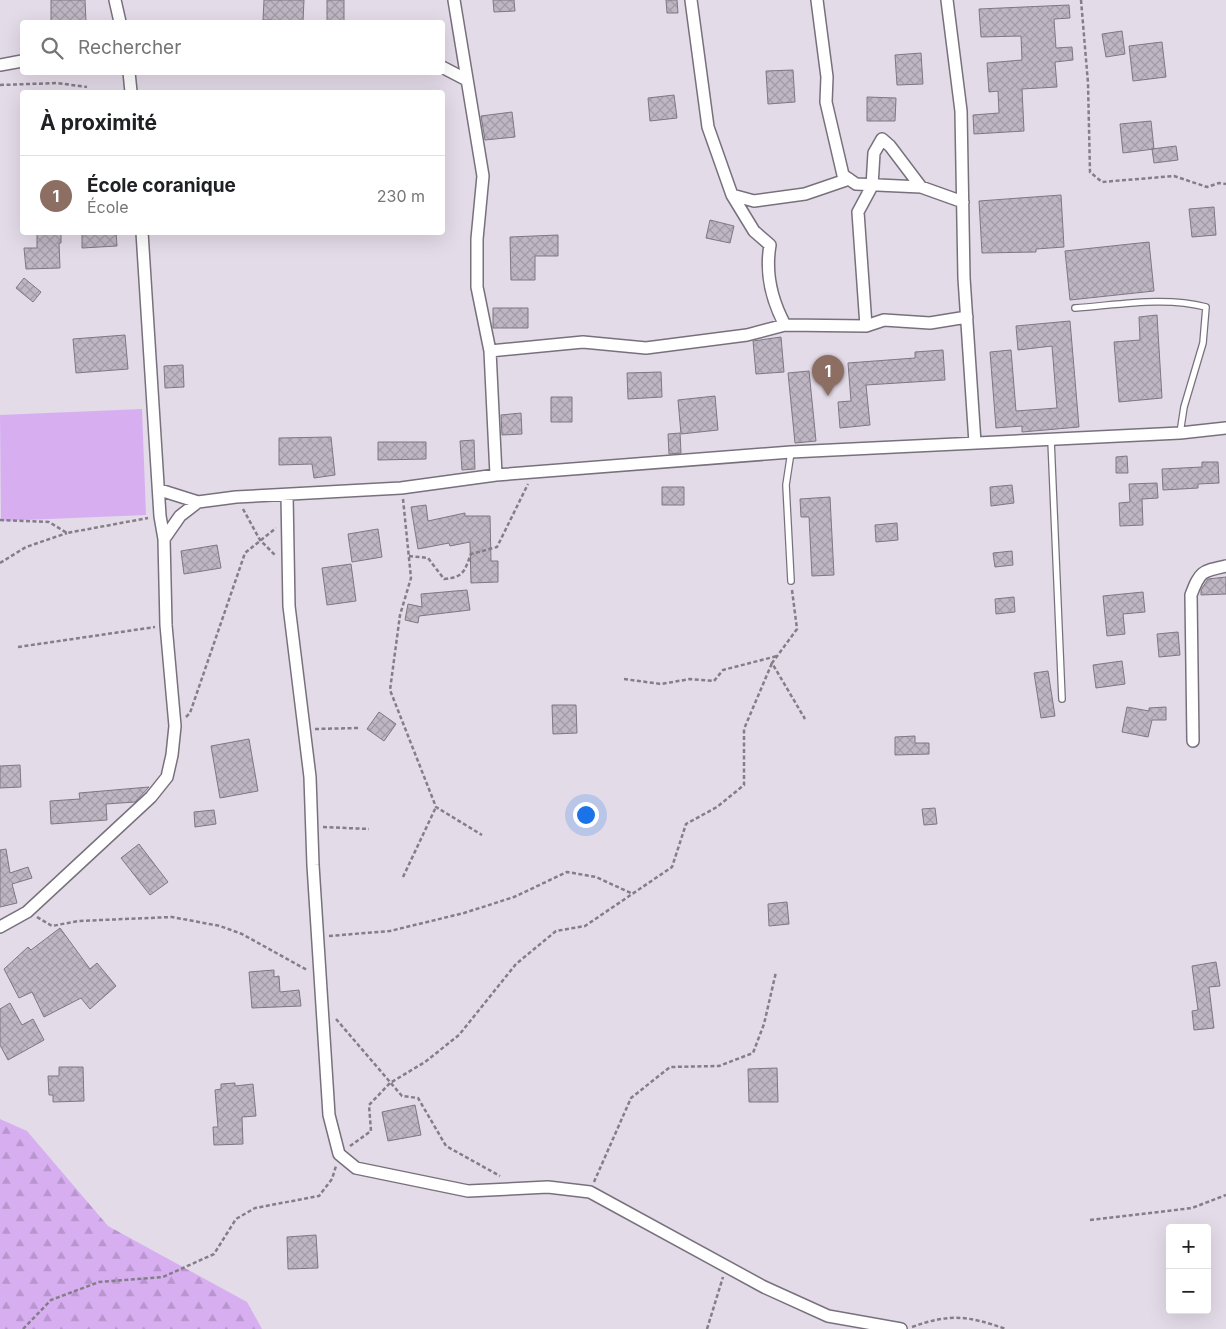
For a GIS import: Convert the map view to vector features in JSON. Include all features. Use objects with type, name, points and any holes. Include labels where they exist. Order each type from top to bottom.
[{"type":"street","points":[[115,0],[120,20]]},
{"type":"street","points":[[454,0],[483,176],[477,239],[477,287],[490,351],[496,475]]},
{"type":"street","points":[[691,0],[708,127],[732,195],[754,231],[770,245],[767,265],[774,304],[785,325]]},
{"type":"street","points":[[817,0],[827,77],[826,102],[843,175],[856,184],[921,187],[963,202]]},
{"type":"street","points":[[947,0],[961,111],[967,317],[975,443]]},
{"type":"street","points":[[0,65],[20,61]]},
{"type":"street","points":[[445,69],[467,80]]},
{"type":"street","points":[[129,75],[131,90]]},
{"type":"street","points":[[866,326],[858,212],[872,186],[874,153],[882,139],[890,146],[921,187]]},
{"type":"street","points":[[732,195],[754,201],[805,194],[849,179]]},
{"type":"street","points":[[0,928],[27,912],[151,797],[166,777],[172,755],[175,726],[166,625],[164,539],[160,516],[160,490],[142,235]]},
{"type":"street","points":[[490,351],[583,342],[646,348],[747,335],[785,325],[866,326],[884,320],[930,323],[967,317]]},
{"type":"street","points":[[160,490],[198,502],[236,497],[401,488],[496,475],[791,452],[1180,433],[1226,428]]},
{"type":"street","points":[[287,495],[290,606],[310,777],[311,826],[330,1115],[339,1154],[356,1168],[402,1179],[468,1191],[548,1187],[590,1192],[764,1287],[828,1316],[901,1329]]},
{"type":"street","points":[[164,539],[180,516],[198,502]]},
{"type":"street","points":[[1193,741],[1191,594],[1197,578],[1205,570],[1226,566]]},
{"type":"lane","points":[[1075,308],[1156,302],[1192,303],[1206,307],[1203,343],[1184,407],[1180,433]]},
{"type":"lane","points":[[1051,440],[1062,699]]},
{"type":"lane","points":[[791,452],[786,485],[791,581]]},
{"type":"path","points":[[1081,0],[1089,92],[1090,172],[1102,182],[1174,176],[1207,187],[1218,183],[1226,184]]},
{"type":"path","points":[[0,85],[57,83],[87,86]]},
{"type":"path","points":[[409,556],[428,558],[444,579],[457,578],[464,572],[471,554],[496,547],[535,472]]},
{"type":"path","points":[[401,488],[411,578],[400,615],[390,690],[436,807],[482,835]]},
{"type":"path","points":[[236,497],[260,540],[288,569]]},
{"type":"path","points":[[0,563],[26,547],[67,534],[160,516]]},
{"type":"path","points":[[0,520],[49,522],[67,534]]},
{"type":"path","points":[[175,726],[190,713],[244,553],[287,520]]},
{"type":"path","points":[[23,1329],[51,1300],[98,1282],[163,1278],[214,1254],[236,1219],[255,1208],[319,1196],[332,1179],[339,1154],[371,1130],[369,1106],[390,1083],[425,1062],[459,1035],[516,964],[556,931],[585,926],[672,867],[686,824],[718,807],[744,785],[744,729],[772,663],[797,629],[791,581]]},
{"type":"path","points":[[18,646],[166,625]]},
{"type":"path","points":[[624,679],[662,684],[690,678],[714,681],[723,670],[777,656]]},
{"type":"path","points":[[772,663],[805,719]]},
{"type":"path","points":[[304,729],[359,728]]},
{"type":"path","points":[[403,877],[436,807]]},
{"type":"path","points":[[311,826],[369,829]]},
{"type":"path","points":[[318,938],[390,931],[464,913],[514,897],[567,872],[596,877],[633,894]]},
{"type":"path","points":[[27,912],[52,926],[78,921],[172,917],[220,926],[242,934],[306,969],[310,977]]},
{"type":"path","points":[[590,1192],[631,1098],[670,1067],[720,1066],[753,1053],[764,1024],[776,972]]},
{"type":"path","points":[[322,1004],[402,1096],[418,1098],[446,1146],[520,1188]]},
{"type":"path","points":[[1090,1220],[1192,1208],[1226,1195]]},
{"type":"path","points":[[707,1329],[726,1266]]},
{"type":"path","points":[[906,1329],[935,1318],[971,1317],[1006,1329]]},
{"type":"green space","points":[[142,409],[146,515],[1,521],[0,415]]},
{"type":"green space","points":[[0,1119],[27,1131],[108,1226],[247,1302],[262,1329],[0,1329]]},
{"type":"building","points":[[51,0],[85,0],[86,20],[51,20]]},
{"type":"building","points":[[264,0],[304,0],[303,20],[263,20]]},
{"type":"building","points":[[327,0],[344,0],[344,20],[327,20]]},
{"type":"building","points":[[493,0],[514,0],[515,11],[494,12]]},
{"type":"building","points":[[666,0],[677,0],[678,13],[667,13]]},
{"type":"building","points":[[1069,5],[1070,18],[1054,19],[1056,48],[1072,47],[1073,60],[1055,62],[1057,87],[1022,89],[1024,131],[974,134],[973,115],[999,113],[998,91],[989,92],[987,63],[1022,60],[1021,36],[981,37],[979,9]]},
{"type":"building","points":[[1122,31],[1125,54],[1106,57],[1102,34]]},
{"type":"building","points":[[1162,42],[1166,77],[1133,81],[1129,46]]},
{"type":"building","points":[[921,53],[923,84],[897,85],[895,55]]},
{"type":"building","points":[[793,70],[795,102],[768,104],[766,71]]},
{"type":"building","points":[[674,95],[677,118],[650,121],[648,98]]},
{"type":"building","points":[[867,97],[896,98],[895,121],[867,121]]},
{"type":"building","points":[[512,112],[515,137],[485,140],[481,116]]},
{"type":"building","points":[[1151,121],[1154,149],[1123,153],[1120,124]]},
{"type":"building","points":[[1176,146],[1178,160],[1154,163],[1152,149]]},
{"type":"building","points":[[1061,195],[1064,247],[1036,249],[1036,252],[982,253],[979,201]]},
{"type":"building","points":[[1214,207],[1216,235],[1192,237],[1189,209]]},
{"type":"building","points":[[710,220],[734,226],[730,243],[706,238]]},
{"type":"building","points":[[37,235],[61,235],[61,243],[59,243],[60,268],[26,269],[24,248],[37,248]]},
{"type":"building","points":[[82,235],[116,235],[117,246],[82,248]]},
{"type":"building","points":[[558,235],[558,256],[535,256],[535,280],[511,280],[510,237]]},
{"type":"building","points":[[1149,242],[1154,291],[1070,300],[1065,251]]},
{"type":"building","points":[[24,278],[41,292],[33,302],[16,288]]},
{"type":"building","points":[[493,308],[528,308],[528,328],[493,328]]},
{"type":"building","points":[[1157,315],[1162,398],[1119,402],[1114,342],[1140,340],[1139,317]]},
{"type":"building","points":[[1070,321],[1079,427],[1022,432],[1022,426],[996,428],[990,352],[1011,350],[1016,411],[1057,408],[1052,346],[1018,350],[1016,326]]},
{"type":"building","points":[[125,335],[128,369],[76,373],[73,339]]},
{"type":"building","points":[[781,337],[784,372],[756,374],[753,341]]},
{"type":"building","points":[[943,350],[945,380],[866,385],[870,425],[840,428],[838,402],[851,401],[848,363],[915,358],[915,352]]},
{"type":"building","points":[[183,365],[184,387],[165,388],[164,366]]},
{"type":"building","points":[[809,371],[816,441],[795,443],[788,373]]},
{"type":"building","points":[[661,372],[662,397],[628,399],[627,373]]},
{"type":"building","points":[[715,396],[718,430],[681,434],[678,400]]},
{"type":"building","points":[[551,397],[572,397],[572,422],[551,422]]},
{"type":"building","points":[[521,413],[522,434],[502,435],[501,415]]},
{"type":"building","points":[[680,433],[681,453],[669,454],[668,434]]},
{"type":"building","points":[[331,437],[335,475],[314,478],[312,464],[279,465],[279,438]]},
{"type":"building","points":[[474,440],[475,469],[462,470],[460,441]]},
{"type":"building","points":[[378,442],[426,442],[426,459],[378,460]]},
{"type":"building","points":[[1127,456],[1128,473],[1116,473],[1116,457]]},
{"type":"building","points":[[1202,462],[1218,462],[1219,483],[1198,484],[1198,488],[1163,490],[1162,469],[1202,467]]},
{"type":"building","points":[[1157,483],[1158,498],[1142,499],[1143,525],[1120,526],[1119,503],[1130,502],[1129,484]]},
{"type":"building","points":[[1012,485],[1014,503],[991,506],[990,487]]},
{"type":"building","points":[[662,487],[684,487],[684,505],[662,505]]},
{"type":"building","points":[[830,497],[834,575],[812,576],[809,517],[801,517],[800,499]]},
{"type":"building","points":[[426,505],[428,521],[465,513],[465,516],[490,516],[491,561],[498,561],[498,582],[471,583],[470,542],[450,546],[449,543],[418,549],[411,507]]},
{"type":"building","points":[[897,523],[898,540],[876,542],[875,525]]},
{"type":"building","points":[[378,529],[382,557],[352,562],[348,534]]},
{"type":"building","points":[[217,545],[221,568],[184,574],[181,551]]},
{"type":"building","points":[[1012,551],[1013,565],[995,567],[993,553]]},
{"type":"building","points":[[351,564],[356,601],[327,605],[322,568]]},
{"type":"building","points":[[1226,577],[1226,594],[1201,595],[1201,590],[1208,579]]},
{"type":"building","points":[[467,590],[470,610],[419,616],[418,623],[405,620],[408,604],[422,607],[421,594]]},
{"type":"building","points":[[1143,592],[1145,612],[1123,614],[1125,634],[1107,636],[1103,596]]},
{"type":"building","points":[[1014,597],[1015,612],[996,614],[995,599]]},
{"type":"building","points":[[1178,632],[1180,655],[1159,657],[1157,634]]},
{"type":"building","points":[[1122,661],[1125,684],[1096,688],[1093,665]]},
{"type":"building","points":[[1048,671],[1055,716],[1041,718],[1034,673]]},
{"type":"building","points":[[552,705],[576,705],[577,733],[553,734]]},
{"type":"building","points":[[1127,707],[1149,711],[1149,708],[1166,707],[1166,720],[1152,720],[1148,737],[1122,732]]},
{"type":"building","points":[[379,712],[396,724],[384,741],[367,729]]},
{"type":"building","points":[[915,736],[915,743],[929,743],[929,754],[895,755],[895,737]]},
{"type":"building","points":[[249,739],[258,791],[220,798],[211,746]]},
{"type":"building","points":[[20,765],[21,787],[0,788],[0,766]]},
{"type":"building","points":[[149,787],[135,802],[106,804],[107,820],[51,824],[50,801],[80,799],[79,793]]},
{"type":"building","points":[[935,808],[937,824],[924,825],[922,809]]},
{"type":"building","points":[[214,810],[216,824],[195,827],[194,812]]},
{"type":"building","points":[[139,844],[168,882],[150,895],[121,858]]},
{"type":"building","points":[[6,849],[10,873],[28,867],[32,878],[12,884],[17,903],[0,907],[0,850]]},
{"type":"building","points":[[787,902],[789,924],[769,926],[768,904]]},
{"type":"building","points":[[60,928],[90,969],[97,963],[116,986],[90,1009],[81,998],[44,1017],[32,992],[19,998],[4,969],[28,947],[31,950]]},
{"type":"building","points":[[1216,962],[1220,986],[1209,987],[1214,1028],[1194,1030],[1192,1011],[1198,1010],[1192,966]]},
{"type":"building","points":[[274,970],[274,977],[279,976],[280,992],[299,990],[301,1006],[252,1008],[249,972]]},
{"type":"building","points":[[10,1003],[22,1025],[33,1019],[44,1040],[8,1060],[0,1045],[0,1009]]},
{"type":"building","points":[[59,1067],[83,1067],[84,1101],[53,1102],[53,1095],[49,1095],[48,1076],[59,1076]]},
{"type":"building","points":[[777,1068],[778,1102],[749,1102],[748,1069]]},
{"type":"building","points":[[235,1083],[235,1086],[253,1084],[256,1116],[242,1117],[243,1144],[214,1145],[213,1127],[218,1127],[215,1090],[221,1089],[221,1084]]},
{"type":"building","points":[[415,1105],[421,1135],[388,1141],[382,1112]]},
{"type":"building","points":[[316,1235],[318,1268],[288,1269],[287,1237]]},
{"type":"place","name":"École coranique","points":[[828,396]]}]
